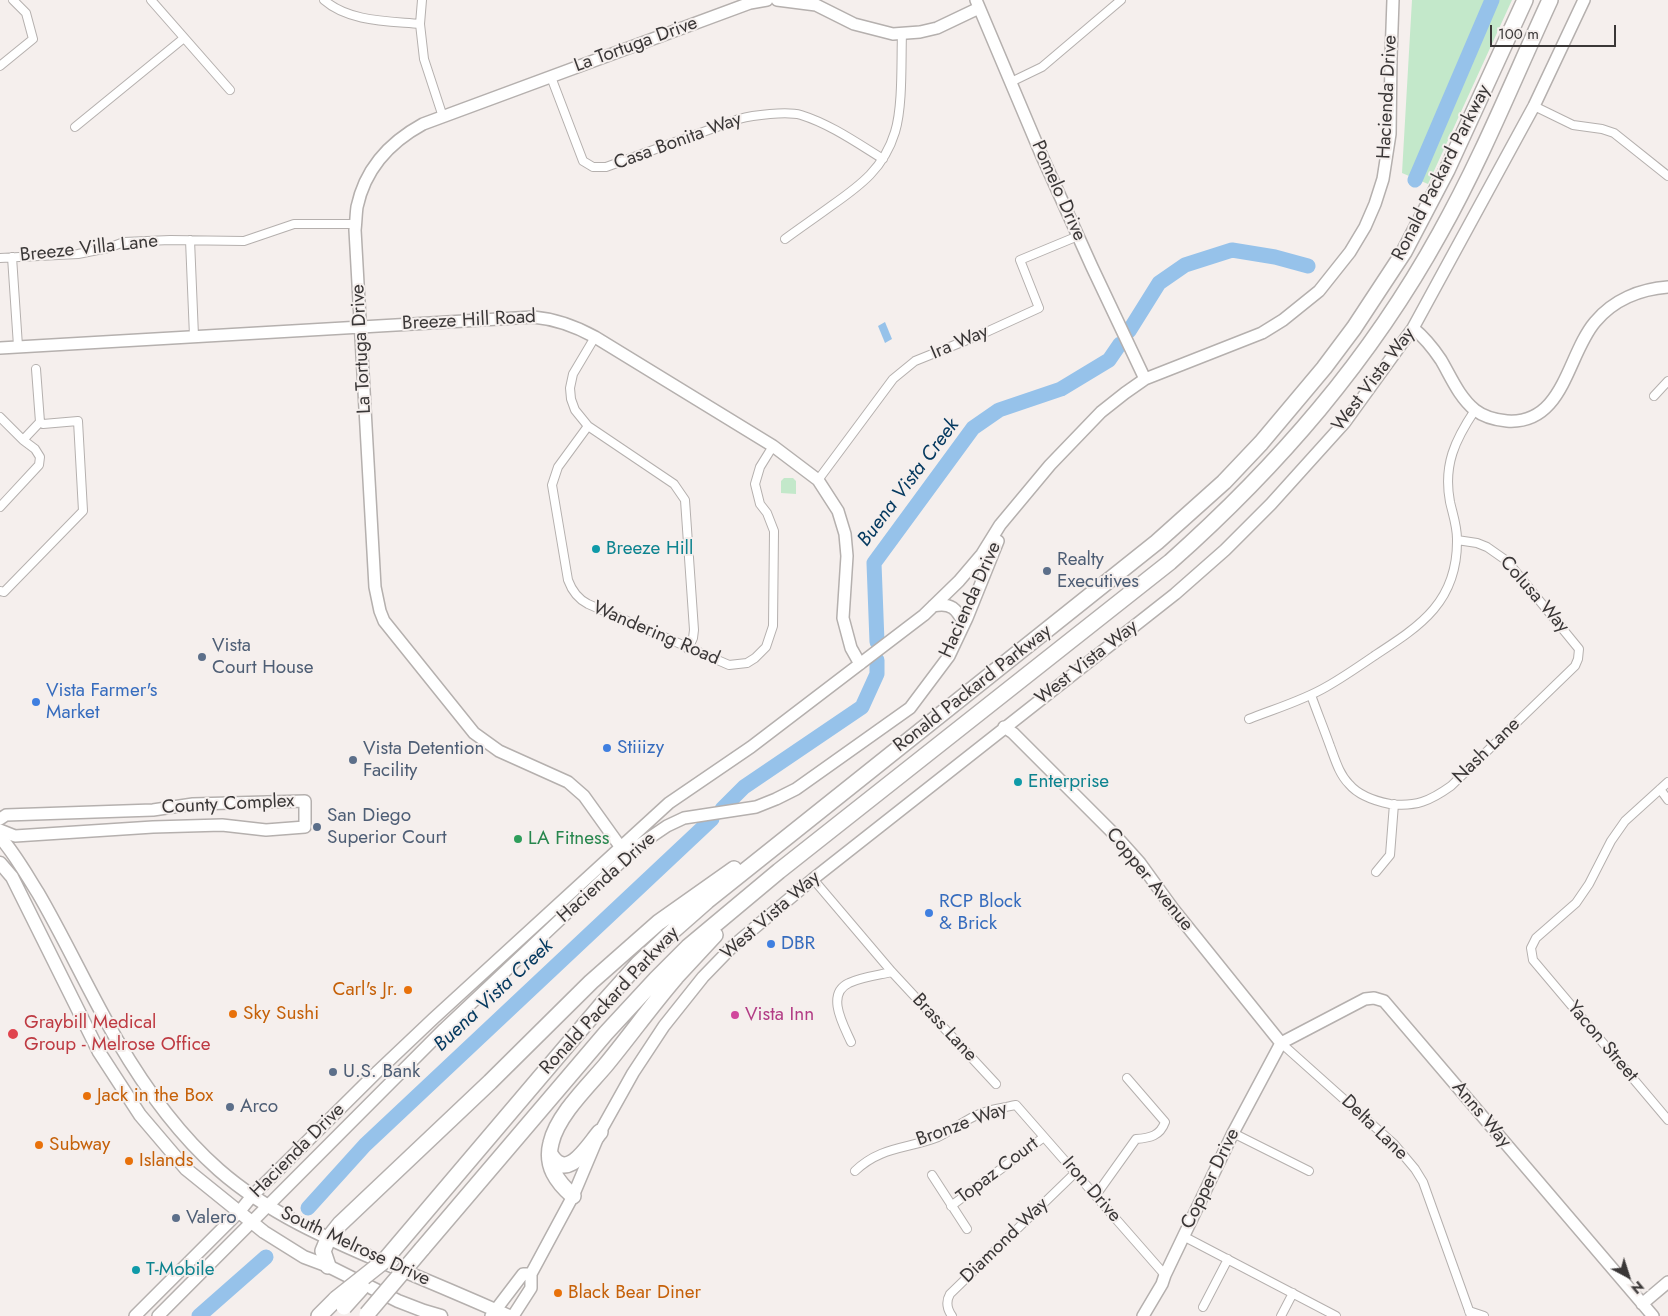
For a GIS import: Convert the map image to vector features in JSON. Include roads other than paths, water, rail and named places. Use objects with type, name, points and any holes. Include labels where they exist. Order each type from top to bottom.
[{"type":"highway","name":"Ronald Packard Parkway","points":[[319,1316],[339,1307],[384,1261],[580,1030],[638,964],[674,930],[774,846],[1157,542],[1224,482],[1267,436],[1344,341],[1404,252],[1447,170],[1525,0]]},
{"type":"highway","name":"Ronald Packard Parkway","points":[[366,1315],[606,1033],[688,947],[762,885],[1170,562],[1250,488],[1294,440],[1368,346],[1412,282],[1463,188],[1550,0]]},
{"type":"highway","points":[[328,1266],[323,1251],[328,1239],[340,1224],[490,1082],[591,982],[659,922],[728,872],[774,846]]},
{"type":"highway","points":[[573,1196],[554,1176],[551,1166],[551,1143],[558,1126],[569,1109],[676,977],[762,885]]},
{"type":"highway","points":[[550,1154],[557,1164],[562,1166],[574,1163],[600,1132]]},
{"type":"main road","name":"South Melrose Drive","points":[[0,837],[11,850],[39,895],[117,1041],[159,1105],[196,1149],[252,1196],[288,1219],[328,1239],[493,1313],[509,1316]]},
{"type":"main road","name":"South Melrose Drive","points":[[0,863],[12,876],[99,1052],[140,1115],[186,1168],[264,1232],[304,1257],[328,1266],[398,1301],[441,1316]]},
{"type":"street","points":[[0,66],[33,39],[26,13],[14,0]]},
{"type":"street","points":[[150,0],[230,90]]},
{"type":"street","points":[[324,0],[343,11],[360,17],[420,24]]},
{"type":"street","points":[[422,0],[420,24],[424,59],[443,117]]},
{"type":"street","name":"La Tortuga Drive","points":[[624,852],[584,796],[568,782],[499,751],[474,733],[384,621],[380,611],[376,587],[361,326],[356,224],[357,206],[363,186],[370,172],[384,153],[404,134],[423,124],[750,3],[767,0]]},
{"type":"street","points":[[777,0],[816,5],[854,24],[893,34],[920,32],[937,28],[978,4]]},
{"type":"street","points":[[1011,82],[1042,67],[1121,0]]},
{"type":"street","name":"Hacienda Drive","points":[[158,1316],[444,1029],[624,852],[669,803],[751,747],[933,606],[959,581],[982,554],[1000,525],[1050,465],[1101,412],[1145,379],[1262,333],[1283,320],[1318,291],[1350,252],[1365,227],[1383,179],[1390,134],[1394,0]]},
{"type":"street","name":"West Vista Way","points":[[513,1316],[531,1288],[531,1274],[573,1196],[600,1132],[633,1073],[664,1026],[704,977],[734,945],[813,879],[1175,594],[1225,550],[1271,504],[1345,422],[1414,328],[1534,106],[1584,0]]},
{"type":"street","name":"Pomelo Drive","points":[[978,4],[1041,154],[1145,379]]},
{"type":"street","points":[[785,239],[859,186],[883,159],[895,132],[899,109],[902,33]]},
{"type":"street","points":[[75,127],[184,38]]},
{"type":"street","name":"Casa Bonita Way","points":[[551,76],[583,161],[593,168],[606,167],[739,118],[755,114],[799,114],[828,126],[883,159]]},
{"type":"street","points":[[1534,106],[1572,125],[1602,129],[1614,133],[1668,176]]},
{"type":"street","name":"Breeze Villa Lane","points":[[0,258],[78,254],[108,248],[124,242],[244,241],[294,224],[356,224]]},
{"type":"street","name":"Ira Way","points":[[818,480],[893,379],[915,361],[982,334],[1039,308],[1020,260],[1078,236]]},
{"type":"street","points":[[190,240],[194,336]]},
{"type":"street","points":[[12,258],[18,346]]},
{"type":"street","points":[[1414,328],[1429,344],[1460,394],[1475,410],[1487,417],[1512,421],[1521,420],[1536,414],[1549,405],[1560,392],[1580,345],[1595,321],[1629,295],[1649,289],[1668,287]]},
{"type":"street","name":"Breeze Hill Road","points":[[0,348],[533,316],[551,318],[574,326],[773,446],[818,480],[838,511],[845,534],[847,564],[843,618],[850,648],[860,664]]},
{"type":"street","points":[[595,338],[573,374],[570,388],[571,399],[575,410],[588,426],[674,484],[685,500],[694,630],[688,649]]},
{"type":"street","points":[[23,440],[40,422],[36,370]]},
{"type":"street","points":[[1654,396],[1668,381]]},
{"type":"street","points":[[1249,719],[1327,687],[1406,635],[1426,619],[1436,607],[1446,591],[1453,572],[1457,540],[1447,482],[1449,466],[1456,443],[1475,410]]},
{"type":"street","points":[[0,417],[40,457],[39,465],[0,506]]},
{"type":"street","points":[[0,591],[4,592],[82,511],[78,421],[43,424],[40,422]]},
{"type":"street","name":"Wandering Road","points":[[588,426],[558,467],[552,485],[568,580],[572,589],[582,601],[588,604],[688,649],[729,665],[747,663],[755,658],[766,647],[773,626],[774,531],[767,513],[760,504],[755,484],[760,467],[773,446]]},
{"type":"street","name":"Hacienda Drive","points":[[135,1316],[376,1073],[433,1019],[624,852],[684,818],[756,806],[776,800],[796,789],[910,708],[949,656],[964,624],[993,549],[1025,496]]},
{"type":"street","name":"Colusa Way","points":[[1457,540],[1477,543],[1507,561],[1579,649],[1578,659],[1568,673]]},
{"type":"street","points":[[933,606],[951,606],[964,624]]},
{"type":"street","name":"Nash Lane","points":[[1394,804],[1410,805],[1428,801],[1451,786],[1568,673]]},
{"type":"street","points":[[1311,695],[1340,771],[1348,784],[1358,793],[1373,800],[1394,804],[1390,855],[1376,872]]},
{"type":"street","name":"Copper Avenue","points":[[1004,728],[1013,733],[1140,862],[1174,911],[1282,1043]]},
{"type":"street","points":[[1668,782],[1660,790],[1668,800]]},
{"type":"street","name":"Yacon Street","points":[[1660,790],[1625,821],[1611,841],[1589,884],[1576,903],[1536,938],[1531,948],[1533,960],[1668,1120]]},
{"type":"street","name":"County Complex","points":[[0,820],[6,814],[153,810],[193,804],[305,801],[305,827],[266,830],[222,825],[183,826],[14,836],[0,830]]},
{"type":"street","name":"Brass Lane","points":[[813,879],[892,972],[996,1084]]},
{"type":"street","points":[[851,1042],[839,1014],[837,995],[839,990],[849,983],[892,972]]},
{"type":"street","name":"Anns Way","points":[[1282,1043],[1365,999],[1374,998],[1384,1001],[1653,1316]]},
{"type":"street","name":"Copper Drive","points":[[1142,1316],[1162,1284],[1233,1133],[1282,1043]]},
{"type":"street","name":"Delta Lane","points":[[1282,1043],[1394,1144],[1415,1169],[1423,1182],[1470,1313]]},
{"type":"street","points":[[1096,1195],[1136,1139],[1151,1138],[1162,1128],[1164,1122],[1127,1078]]},
{"type":"street","name":"Iron Drive","points":[[1016,1105],[1166,1274]]},
{"type":"street","name":"Bronze Way","points":[[855,1171],[861,1165],[884,1152],[938,1137],[974,1117],[997,1108],[1016,1105]]},
{"type":"street","points":[[1233,1133],[1309,1171]]},
{"type":"street","name":"Topaz Court","points":[[952,1206],[1044,1137]]},
{"type":"street","name":"Diamond Way","points":[[952,1316],[948,1311],[947,1299],[950,1294],[1076,1172]]},
{"type":"street","points":[[932,1176],[967,1229]]},
{"type":"street","points":[[1184,1236],[1336,1316]]},
{"type":"street","points":[[1203,1307],[1228,1259]]},
{"type":"street","name":"West Vista Way","points":[[493,1313],[524,1274],[531,1274]]},
{"type":"street","points":[[1642,1304],[1668,1282]]},
{"type":"street","points":[[1281,1316],[1293,1293]]},
{"type":"street","points":[[1470,1313],[1484,1316]]},
{"type":"water","points":[[885,322],[892,339],[885,343],[878,326]]},
{"type":"waterway","name":"Buena Vista Creek","points":[[1415,180],[1492,0]]},
{"type":"waterway","name":"Buena Vista Creek","points":[[1129,331],[1159,283],[1185,265],[1232,250],[1275,257],[1308,266]]},
{"type":"waterway","name":"Buena Vista Creek","points":[[877,642],[874,563],[973,428],[999,410],[1061,389],[1109,360],[1120,344]]},
{"type":"waterway","name":"Buena Vista Creek","points":[[722,809],[744,787],[862,707],[877,674],[877,660]]},
{"type":"waterway","name":"Buena Vista Creek","points":[[308,1208],[365,1145],[712,819]]},
{"type":"waterway","name":"Buena Vista Creek","points":[[199,1316],[266,1257]]},
{"type":"place","name":"Breeze Hill","points":[[596,549]]},
{"type":"place","name":"Realty Executives","points":[[1047,571]]},
{"type":"place","name":"Vista Court House","points":[[202,657]]},
{"type":"place","name":"Vista Farmer's Market","points":[[36,702]]},
{"type":"place","name":"Stiiizy","points":[[607,748]]},
{"type":"place","name":"Vista Detention Facility","points":[[353,760]]},
{"type":"place","name":"Enterprise","points":[[1018,782]]},
{"type":"place","name":"San Diego Superior Court","points":[[317,827]]},
{"type":"place","name":"LA Fitness","points":[[518,839]]},
{"type":"place","name":"RCP Block & Brick","points":[[929,913]]},
{"type":"place","name":"DBR","points":[[771,944]]},
{"type":"place","name":"Carl's Jr.","points":[[408,990]]},
{"type":"place","name":"Sky Sushi","points":[[233,1014]]},
{"type":"place","name":"Vista Inn","points":[[735,1015]]},
{"type":"place","name":"Graybill Medical Group - Melrose Office","points":[[13,1034]]},
{"type":"place","name":"U.S. Bank","points":[[333,1072]]},
{"type":"place","name":"Jack in the Box","points":[[87,1096]]},
{"type":"place","name":"Arco","points":[[230,1107]]},
{"type":"place","name":"Subway","points":[[39,1145]]},
{"type":"place","name":"Islands","points":[[129,1161]]},
{"type":"place","name":"Valero","points":[[176,1218]]},
{"type":"place","name":"T-Mobile","points":[[136,1270]]},
{"type":"place","name":"Black Bear Diner","points":[[558,1293]]}]
